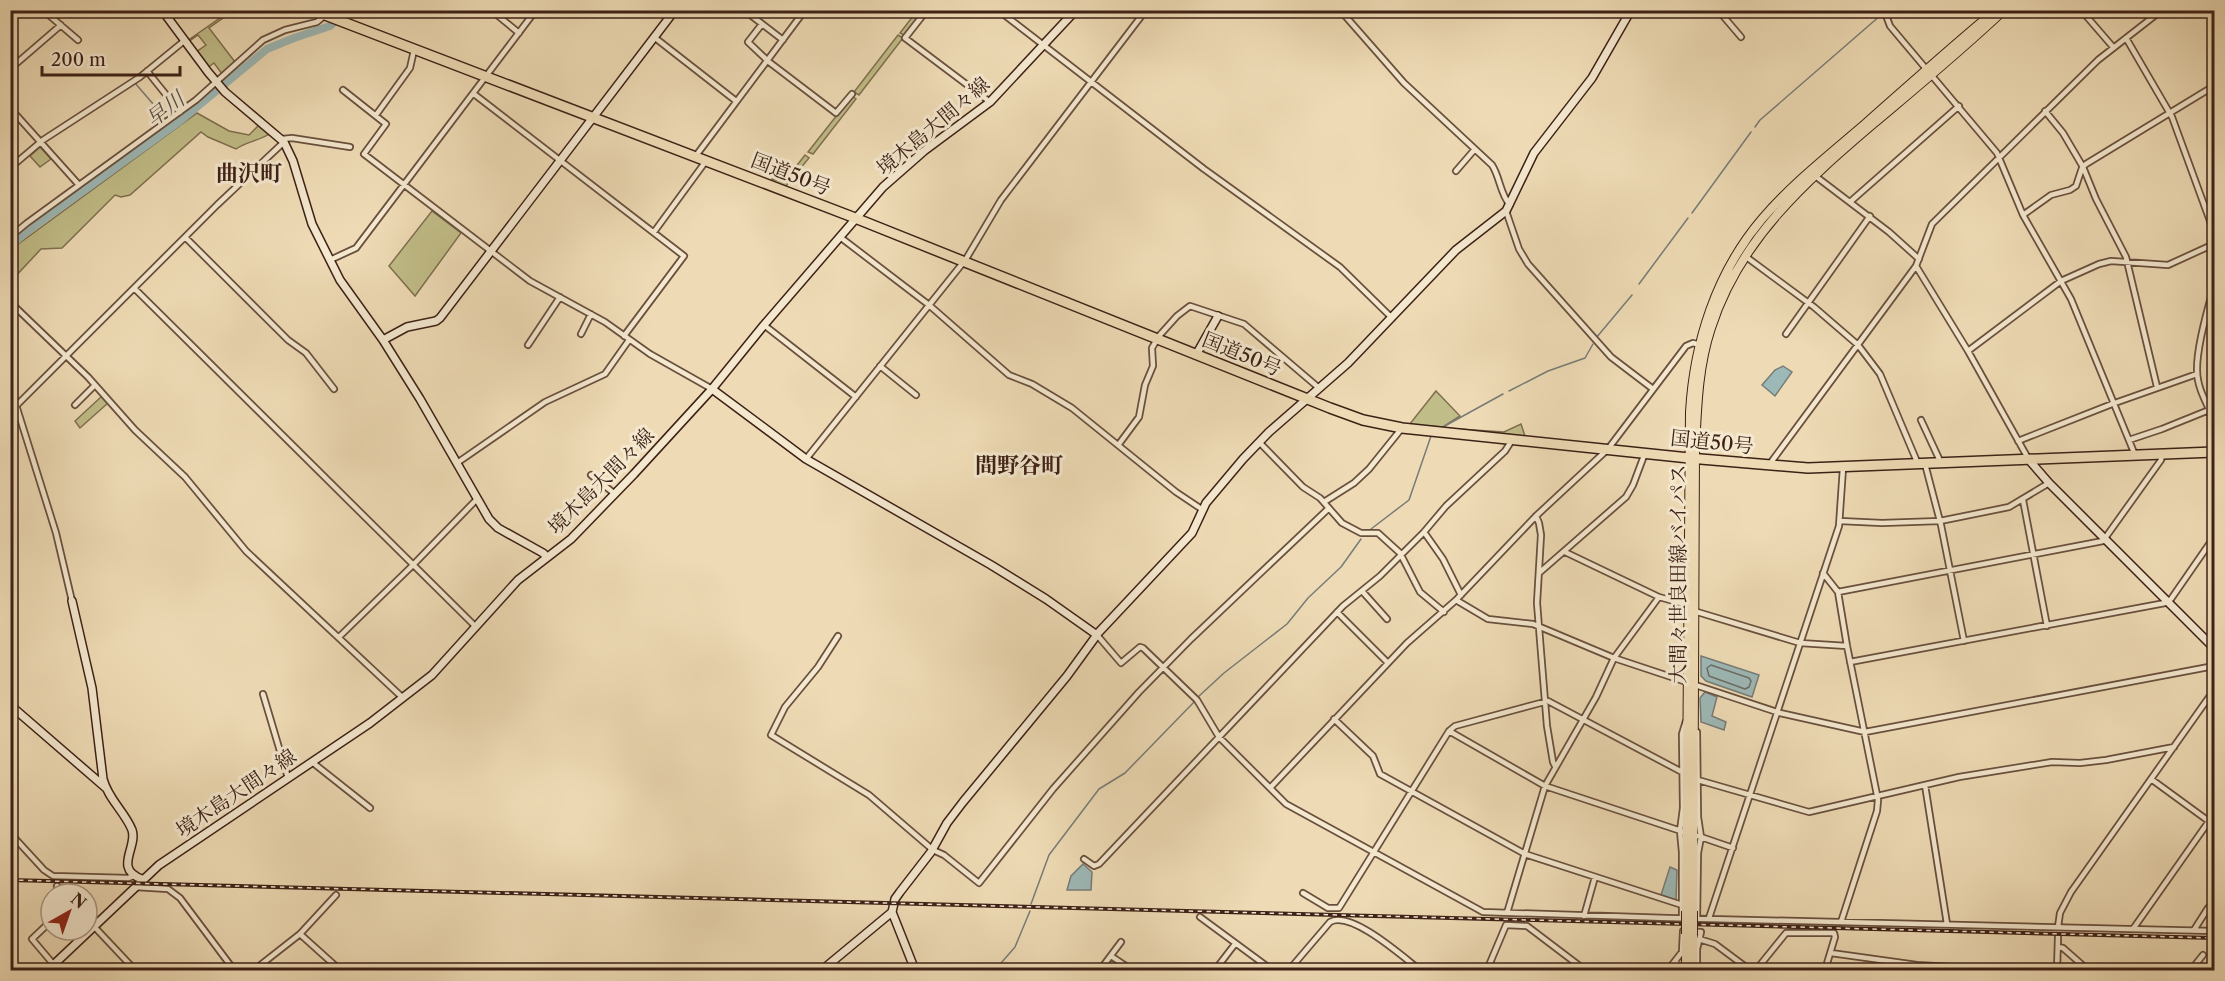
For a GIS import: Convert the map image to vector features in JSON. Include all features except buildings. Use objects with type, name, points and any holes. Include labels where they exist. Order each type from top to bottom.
[{"type":"highway","name":"国道50号","points":[[312,10],[856,219],[1363,420],[1402,428],[1512,440],[1769,465],[1843,468],[2214,452]]},
{"type":"main road","name":"大間々世良田線バイパス","points":[[1688,913],[1694,724],[1688,605],[1692,458],[1705,347],[1727,287],[1745,256],[1775,215],[1814,175],[1996,10]]},
{"type":"main road","name":"大間々世良田線バイパス","points":[[1695,970],[1693,936],[1688,913],[1687,718],[1694,611],[1691,391],[1708,315],[1720,285],[1745,241],[1759,222],[1810,171],[2004,10]]},
{"type":"main road","name":"大間々世良田線バイパス","points":[[1684,970],[1693,936]]},
{"type":"street","points":[[43,10],[78,40]]},
{"type":"street","points":[[162,10],[225,92],[283,141],[293,161],[312,224],[340,280],[420,399],[495,526],[547,557]]},
{"type":"street","points":[[491,10],[519,33]]},
{"type":"street","points":[[330,260],[355,249],[536,10]]},
{"type":"street","points":[[382,340],[407,327],[436,321],[440,318],[675,10]]},
{"type":"street","points":[[744,10],[783,40]]},
{"type":"street","points":[[695,157],[805,10]]},
{"type":"street","points":[[927,10],[905,38],[990,102]]},
{"type":"street","points":[[998,10],[1204,169],[1340,267],[1392,318]]},
{"type":"street","name":"境木島大間々線","points":[[99,922],[159,865],[312,762],[432,675],[518,580],[571,539],[615,494],[712,389],[764,325],[899,172],[935,142],[990,102],[1076,10]]},
{"type":"street","points":[[806,459],[963,262],[1001,200],[1146,10]]},
{"type":"street","points":[[1340,10],[1404,83],[1494,167],[1519,249],[1528,264],[1611,357],[1653,389]]},
{"type":"street","points":[[915,970],[892,912],[895,899],[933,850],[947,823],[1067,676],[1097,634],[1182,545],[1197,524],[1208,500],[1258,442],[1392,318],[1456,250],[1508,208],[1534,153],[1592,78],[1631,10]]},
{"type":"street","points":[[1718,10],[1741,37]]},
{"type":"street","points":[[1884,10],[1890,26],[1959,106],[1999,157],[2023,215],[2071,299],[2135,455]]},
{"type":"street","points":[[2081,10],[2113,47]]},
{"type":"street","points":[[1769,465],[1916,266],[1932,224],[2113,47],[2162,10]]},
{"type":"street","points":[[2211,10],[2214,16]]},
{"type":"street","points":[[10,237],[180,112],[269,37],[327,16]]},
{"type":"street","points":[[762,24],[748,42],[767,60],[836,113],[852,93]]},
{"type":"street","points":[[10,69],[61,25]]},
{"type":"street","points":[[654,37],[736,101]]},
{"type":"street","points":[[2126,38],[2170,113],[2214,232]]},
{"type":"street","points":[[10,168],[39,143],[147,71],[184,41]]},
{"type":"street","points":[[376,115],[410,68],[414,50]]},
{"type":"street","points":[[147,71],[180,112]]},
{"type":"street","points":[[2023,215],[2051,195],[2073,188],[2077,184],[2083,167],[2214,86]]},
{"type":"street","points":[[343,90],[386,124],[364,154],[490,252],[530,281],[591,314],[712,389],[806,459],[1046,598],[1097,634],[1121,663],[1142,647],[1198,701],[1219,737],[1286,804],[1483,912],[1584,916],[1688,913]]},
{"type":"street","points":[[457,463],[545,402],[605,374],[683,257],[474,93]]},
{"type":"street","points":[[1850,202],[1959,106]]},
{"type":"street","points":[[10,108],[79,185]]},
{"type":"street","points":[[2045,111],[2083,167],[2096,199],[2128,263],[2157,387]]},
{"type":"street","points":[[17,405],[283,141],[292,138],[350,147]]},
{"type":"street","points":[[1456,171],[1475,149]]},
{"type":"street","points":[[654,232],[706,161]]},
{"type":"street","points":[[1814,175],[1870,216],[1919,259]]},
{"type":"street","points":[[1786,334],[1870,216]]},
{"type":"street","points":[[185,237],[288,340],[306,353],[334,389]]},
{"type":"street","points":[[840,237],[929,305],[1009,375],[1032,384],[1072,408],[1176,492],[1203,510]]},
{"type":"street","points":[[1968,351],[2061,281],[2102,262],[2168,265],[2214,244]]},
{"type":"street","points":[[1745,256],[1808,303],[1858,345],[1880,375],[1921,464],[1940,521],[1964,641]]},
{"type":"street","points":[[1916,266],[1968,351],[2029,460],[2049,483],[2214,648]]},
{"type":"street","points":[[2214,286],[2206,317],[2197,374],[2199,386],[2212,409],[2214,420]]},
{"type":"street","points":[[135,289],[476,627]]},
{"type":"street","points":[[528,345],[560,297]]},
{"type":"street","points":[[10,302],[95,385],[135,430],[185,477],[246,551],[403,698]]},
{"type":"street","points":[[1119,444],[1139,418],[1145,385],[1153,364],[1151,351],[1157,339],[1177,316],[1191,306],[1248,326],[1319,388]]},
{"type":"street","points":[[581,334],[591,314]]},
{"type":"street","points":[[1196,354],[1218,316]]},
{"type":"street","points":[[764,325],[856,397]]},
{"type":"street","points":[[1270,788],[1388,663],[1444,612],[1536,516],[1608,449],[1686,346],[1693,343],[1700,345]]},
{"type":"street","points":[[880,366],[916,395]]},
{"type":"street","points":[[10,372],[13,382],[11,387],[56,533],[72,601],[92,688],[106,788]]},
{"type":"street","points":[[2018,441],[2114,403],[2197,374]]},
{"type":"street","points":[[75,405],[95,385]]},
{"type":"street","points":[[2129,440],[2212,409]]},
{"type":"street","points":[[1921,420],[1941,464]]},
{"type":"street","points":[[1324,502],[1354,483],[1369,469],[1402,428]]},
{"type":"street","points":[[1084,859],[1092,866],[1096,866],[1337,612],[1372,585],[1424,532],[1455,496],[1511,445],[1512,440]]},
{"type":"street","points":[[1258,442],[1303,487],[1324,502],[1342,523],[1359,532],[1378,533],[1401,555],[1420,592],[1444,612]]},
{"type":"street","points":[[1539,573],[1626,496],[1633,485],[1645,453]]},
{"type":"street","points":[[1838,592],[2101,542],[2162,454]]},
{"type":"street","points":[[1708,918],[1840,521],[1843,468]]},
{"type":"street","points":[[591,476],[615,494]]},
{"type":"street","points":[[1840,521],[1882,523],[1940,521],[2000,509],[2023,500],[2049,483]]},
{"type":"street","points":[[339,637],[477,499]]},
{"type":"street","points":[[2023,500],[2047,626]]},
{"type":"street","points":[[838,636],[818,667],[785,707],[771,735],[869,795],[933,850],[944,855],[979,883],[1053,789],[1163,667],[1329,508]]},
{"type":"street","points":[[1536,516],[1541,535],[1537,603],[1541,627],[1550,748],[1555,766]]},
{"type":"street","points":[[1424,532],[1443,559],[1461,595]]},
{"type":"street","points":[[1850,662],[2168,601],[2214,537]]},
{"type":"street","points":[[1565,552],[1659,597],[1688,605]]},
{"type":"street","points":[[1823,573],[1838,592],[1877,796],[1877,811],[1841,922]]},
{"type":"street","points":[[1362,591],[1387,619]]},
{"type":"street","points":[[1507,913],[1545,786],[1596,697],[1614,658],[1659,597]]},
{"type":"street","points":[[1456,600],[1488,619],[1525,622],[1614,658],[1777,711],[1864,732],[2214,666]]},
{"type":"street","points":[[1694,611],[1800,643],[1847,646]]},
{"type":"street","points":[[1337,612],[1388,663]]},
{"type":"street","points":[[2058,927],[2060,912],[2071,892],[2214,690]]},
{"type":"street","points":[[263,694],[288,778]]},
{"type":"street","points":[[1303,893],[1328,908],[1339,908],[1449,731],[1455,726],[1546,702],[1682,772]]},
{"type":"street","points":[[10,705],[106,788],[131,829],[133,837],[128,860],[130,871],[142,879]]},
{"type":"street","points":[[1687,718],[1683,728],[1682,852],[1688,913]]},
{"type":"street","points":[[1334,719],[1373,756],[1380,774],[1525,854],[1595,877],[1688,913],[1708,918],[2214,931]]},
{"type":"street","points":[[1688,913],[1698,854],[1698,740],[1694,724]]},
{"type":"street","points":[[1449,731],[1545,786],[1682,831]]},
{"type":"street","points":[[1698,780],[1809,812],[1959,777],[2052,762],[2080,763],[2106,760],[2174,747]]},
{"type":"street","points":[[312,762],[370,808]]},
{"type":"street","points":[[2151,779],[2212,823]]},
{"type":"street","points":[[1924,785],[1947,924]]},
{"type":"street","points":[[2133,929],[2212,823],[2214,814]]},
{"type":"street","points":[[10,833],[44,870],[53,876],[128,878],[135,876]]},
{"type":"street","points":[[1698,837],[1732,848]]},
{"type":"street","points":[[1584,916],[1595,877]]},
{"type":"street","points":[[135,887],[168,890],[180,898],[234,970]]},
{"type":"street","points":[[254,970],[300,934],[336,895]]},
{"type":"street","points":[[2194,930],[2208,908],[2214,912]]},
{"type":"street","points":[[822,970],[892,912]]},
{"type":"street","points":[[1200,917],[1272,970]]},
{"type":"street","points":[[1289,970],[1329,922],[1338,918],[1364,929],[1420,970]]},
{"type":"street","points":[[1487,970],[1506,925],[1510,925],[1527,926],[1585,970]]},
{"type":"street","points":[[1668,970],[1682,952],[1683,931],[1701,932],[1693,936]]},
{"type":"street","points":[[39,932],[32,939],[51,968]]},
{"type":"street","points":[[99,932],[135,970]]},
{"type":"street","points":[[1756,970],[1784,935],[1789,932],[1834,933],[1836,934],[1825,970]]},
{"type":"street","points":[[300,934],[340,970]]},
{"type":"street","points":[[1693,936],[1715,944],[1750,970]]},
{"type":"street","points":[[2057,970],[2058,937]]},
{"type":"street","name":"境木島大間々線","points":[[51,968],[78,942]]},
{"type":"street","points":[[1100,970],[1121,942]]},
{"type":"street","points":[[1215,970],[1235,944]]},
{"type":"street","points":[[2058,947],[2063,948],[2088,970]]},
{"type":"street","points":[[1831,953],[1900,963],[2005,970]]},
{"type":"street","points":[[2191,970],[2203,954]]},
{"type":"street","points":[[1112,956],[1132,970]]},
{"type":"street","points":[[1675,961],[1684,970]]},
{"type":"street","points":[[1899,970],[1900,963]]},
{"type":"shaded area","points":[[233,11],[209,28],[235,62],[222,74],[214,63],[207,68],[196,52],[206,45],[198,35],[187,41]]},
{"type":"shaded area","points":[[917,11],[923,11],[904,35],[900,33]]},
{"type":"shaded area","points":[[898,35],[903,38],[859,95],[854,92]]},
{"type":"shaded area","points":[[852,96],[856,99],[813,154],[808,152]]},
{"type":"shaded area","points":[[197,113],[229,131],[249,135],[260,124],[271,133],[236,149],[201,132],[130,195],[121,197],[115,195],[62,248],[41,249],[11,281],[11,251],[17,245]]},
{"type":"shaded area","points":[[40,147],[51,159],[40,167],[30,156]]},
{"type":"shaded area","points":[[805,155],[809,158],[786,186],[771,181],[772,179],[784,182]]},
{"type":"shaded area","points":[[102,170],[103,172],[11,242],[10,239],[29,223]]},
{"type":"shaded area","points":[[432,211],[461,233],[415,296],[389,266]]},
{"type":"shaded area","points":[[1436,391],[1460,416],[1443,427],[1409,425]]},
{"type":"shaded area","points":[[102,396],[108,403],[80,428],[75,421]]},
{"type":"shaded area","points":[[1521,424],[1525,436],[1444,428],[1504,432]]},
{"type":"water","points":[[1783,366],[1792,372],[1775,396],[1762,385],[1775,370]]},
{"type":"water","points":[[1701,656],[1759,675],[1752,697],[1706,681],[1701,676]]},
{"type":"water","points":[[1705,692],[1717,697],[1712,716],[1726,722],[1724,730],[1701,722],[1700,698]]},
{"type":"water","points":[[1083,864],[1092,872],[1091,890],[1067,890],[1071,876]]},
{"type":"water","points":[[1670,867],[1677,870],[1676,901],[1661,895]]},
{"type":"waterway","name":"早川","points":[[10,246],[180,121],[267,49],[330,26],[347,10]]},
{"type":"waterway","points":[[1755,127],[1760,120],[1881,15]]},
{"type":"waterway","points":[[135,83],[166,119]]},
{"type":"waterway","points":[[1692,213],[1751,132]]},
{"type":"waterway","points":[[10,171],[31,153]]},
{"type":"waterway","points":[[11,233],[75,185]]},
{"type":"waterway","points":[[1639,284],[1688,218]]},
{"type":"waterway","points":[[1596,338],[1632,295]]},
{"type":"waterway","points":[[1509,391],[1548,371],[1585,358],[1593,344]]},
{"type":"waterway","points":[[1438,427],[1443,427],[1503,394]]},
{"type":"waterway","points":[[1371,529],[1409,500],[1431,436]]},
{"type":"waterway","points":[[1198,697],[1224,673],[1287,624],[1308,598],[1341,567],[1361,539]]},
{"type":"waterway","points":[[1031,904],[1049,855],[1099,789],[1125,773],[1195,701]]},
{"type":"waterway","points":[[995,970],[1015,947],[1030,911]]},
{"type":"railway","points":[[10,880],[2214,938]]},
{"type":"district","name":"曲沢町","points":[[249,173]]},
{"type":"district","name":"間野谷町","points":[[1019,465]]}]
